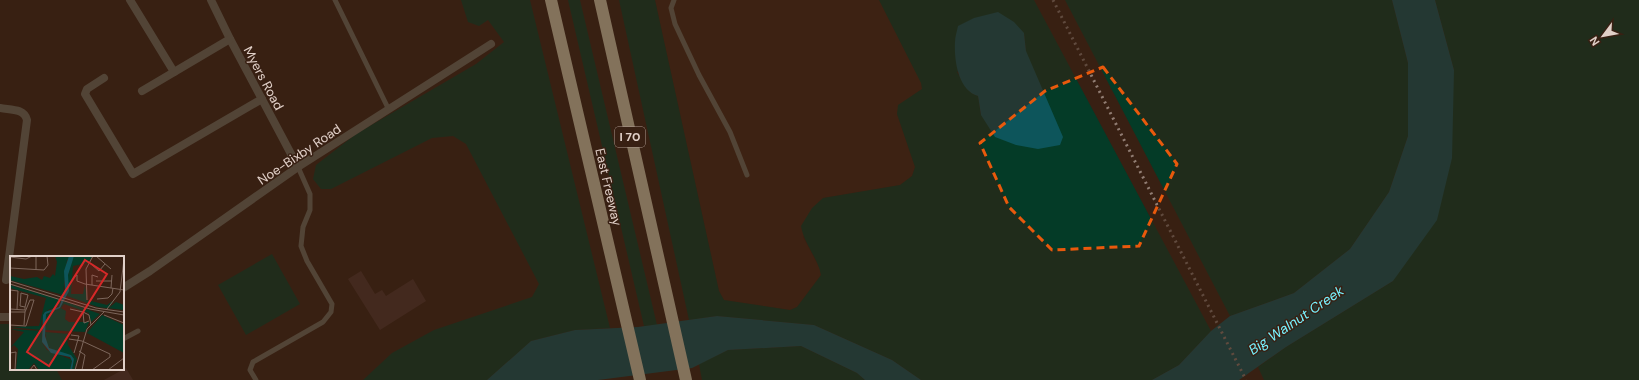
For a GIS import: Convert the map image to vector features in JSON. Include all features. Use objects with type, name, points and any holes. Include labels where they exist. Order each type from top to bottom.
[{"type":"highway","name":"East Freeway","points":[[551,0],[640,380]]},
{"type":"highway","name":"I 70","points":[[600,0],[686,380]]},
{"type":"street","points":[[130,0],[174,72]]},
{"type":"street","name":"Myers Road","points":[[211,0],[298,167]]},
{"type":"street","points":[[142,91],[230,39]]},
{"type":"street","name":"Noe-Bixby Road","points":[[124,287],[150,271],[298,167],[491,44]]},
{"type":"street","points":[[104,78],[87,89],[86,94],[133,174],[262,99]]},
{"type":"street","points":[[0,108],[22,112],[26,115],[27,120],[6,280]]},
{"type":"lane","points":[[335,0],[389,110]]},
{"type":"lane","points":[[674,0],[671,8],[675,24],[699,75],[730,132],[747,175]]},
{"type":"lane","points":[[256,380],[250,370],[253,362],[323,322],[331,312],[332,304],[307,261],[301,246],[303,227],[310,210],[310,194],[298,167]]},
{"type":"lane","points":[[124,338],[138,331]]},
{"type":"highlighted area","points":[[1103,67],[1177,164],[1139,246],[1052,250],[1009,207],[980,143],[1045,91]]},
{"type":"shaded area","points":[[655,0],[879,0],[921,82],[922,89],[899,105],[897,114],[915,167],[912,176],[900,185],[823,198],[803,237],[820,269],[821,275],[797,307],[790,310],[724,300],[719,291]]},
{"type":"green space","points":[[461,0],[530,0],[610,328],[575,330],[531,341],[487,380],[363,380],[392,353],[434,330],[532,297],[539,284],[466,144],[453,136],[432,138],[331,189],[321,189],[313,179],[316,165],[356,134],[476,64],[504,42],[488,20],[479,26],[468,22]]},
{"type":"green space","points":[[568,0],[580,0],[657,325],[644,326]]},
{"type":"green space","points":[[619,0],[655,0],[719,291],[724,300],[790,310],[797,307],[821,275],[817,263],[805,239],[801,226],[812,208],[823,198],[900,185],[912,176],[915,167],[897,114],[898,105],[922,89],[921,83],[879,0],[1034,0],[1211,331],[1179,365],[1152,380],[921,380],[892,360],[814,325],[717,316],[689,320]],"holes":[[[1024,33],[1026,51],[981,115],[978,96],[974,95],[968,90],[957,72]]]},
{"type":"green space","points":[[1065,0],[1392,0],[1408,63],[1408,136],[1389,192],[1350,249],[1294,293],[1230,316]]},
{"type":"green space","points":[[1435,0],[1639,0],[1639,380],[1264,380],[1258,367],[1286,347],[1393,281],[1454,70]]},
{"type":"green space","points":[[272,254],[300,304],[246,335],[218,285]]},
{"type":"green space","points":[[0,324],[10,324],[10,370],[57,370],[62,380],[0,380]]},
{"type":"green space","points":[[801,346],[857,373],[865,380],[702,380],[699,364],[728,350]]},
{"type":"water","name":"Big Walnut Creek","points":[[1392,0],[1435,0],[1454,70],[1452,158],[1437,220],[1393,281],[1286,347],[1239,380],[1152,380],[1179,365],[1211,331],[1230,316],[1294,293],[1350,249],[1389,192],[1408,136],[1408,63]]},
{"type":"water","points":[[998,12],[1014,22],[1024,33],[1026,51],[1063,137],[1060,145],[1038,149],[1016,145],[995,137],[981,115],[978,96],[971,93],[962,81],[955,57],[955,40],[958,26],[974,18]]},
{"type":"water","points":[[717,316],[814,325],[892,360],[921,380],[865,380],[857,373],[801,346],[728,350],[692,368],[598,380],[487,380],[531,341],[575,330],[638,327]]},
{"type":"building","points":[[361,271],[375,294],[382,290],[386,296],[413,279],[426,301],[380,330],[348,279]]},
{"type":"building","points":[[126,368],[133,380],[104,380],[124,370]]},
{"type":"railway","points":[[1053,0],[1246,380]]}]
